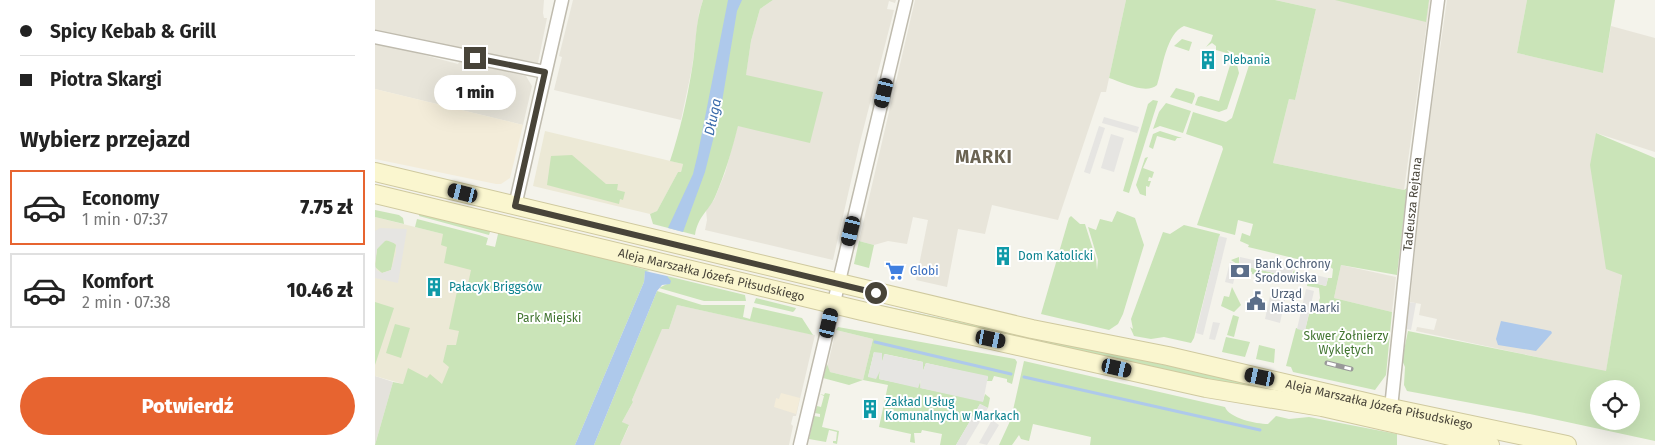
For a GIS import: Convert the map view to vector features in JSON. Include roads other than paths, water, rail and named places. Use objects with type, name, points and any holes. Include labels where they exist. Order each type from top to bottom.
[{"type":"main road","name":"Aleja Marszałka Józefa Piłsudskiego","points":[[375,172],[838,284],[1083,340],[1168,356],[1391,408],[1567,445]]},
{"type":"main road","name":"Aleja Marszałka Józefa Piłsudskiego","points":[[375,194],[833,304],[1207,388],[1322,407],[1490,445]]},
{"type":"street","points":[[515,206],[562,0]]},
{"type":"street","points":[[800,445],[906,0]]},
{"type":"street","name":"Tadeusza Rejtana","points":[[1391,408],[1415,169],[1438,0]]},
{"type":"street","points":[[375,37],[545,72]]},
{"type":"water","name":"Długa","points":[[728,0],[742,0],[737,11],[721,108],[705,172],[683,232],[668,228],[693,174]]},
{"type":"water","points":[[645,271],[667,276],[671,281],[670,284],[662,285],[657,291],[594,445],[575,445],[644,282]]},
{"type":"water","points":[[1501,321],[1551,331],[1552,333],[1536,351],[1498,345],[1496,339]]},
{"type":"waterway","points":[[875,342],[1011,374]]},
{"type":"waterway","points":[[1024,377],[1260,430]]},
{"type":"railway","points":[[1327,363],[1351,369]]},
{"type":"place","name":"Plebania","points":[[1208,60]]},
{"type":"place","name":"Dom Katolicki","points":[[1003,256]]},
{"type":"place","name":"Globi","points":[[895,271]]},
{"type":"place","name":"Bank Ochrony Środowiska","points":[[1240,271]]},
{"type":"place","name":"Pałacyk Briggsów","points":[[434,287]]},
{"type":"place","name":"Urząd Miasta Marki","points":[[1256,301]]},
{"type":"place","name":"Zakład Usług Komunalnych w Markach","points":[[870,409]]},
{"type":"district","name":"MARKI","points":[[984,157]]},
{"type":"park label","name":"Park Miejski","points":[[549,318]]},
{"type":"park label","name":"Skwer Żołnierzy Wyklętych","points":[[1346,343]]}]
